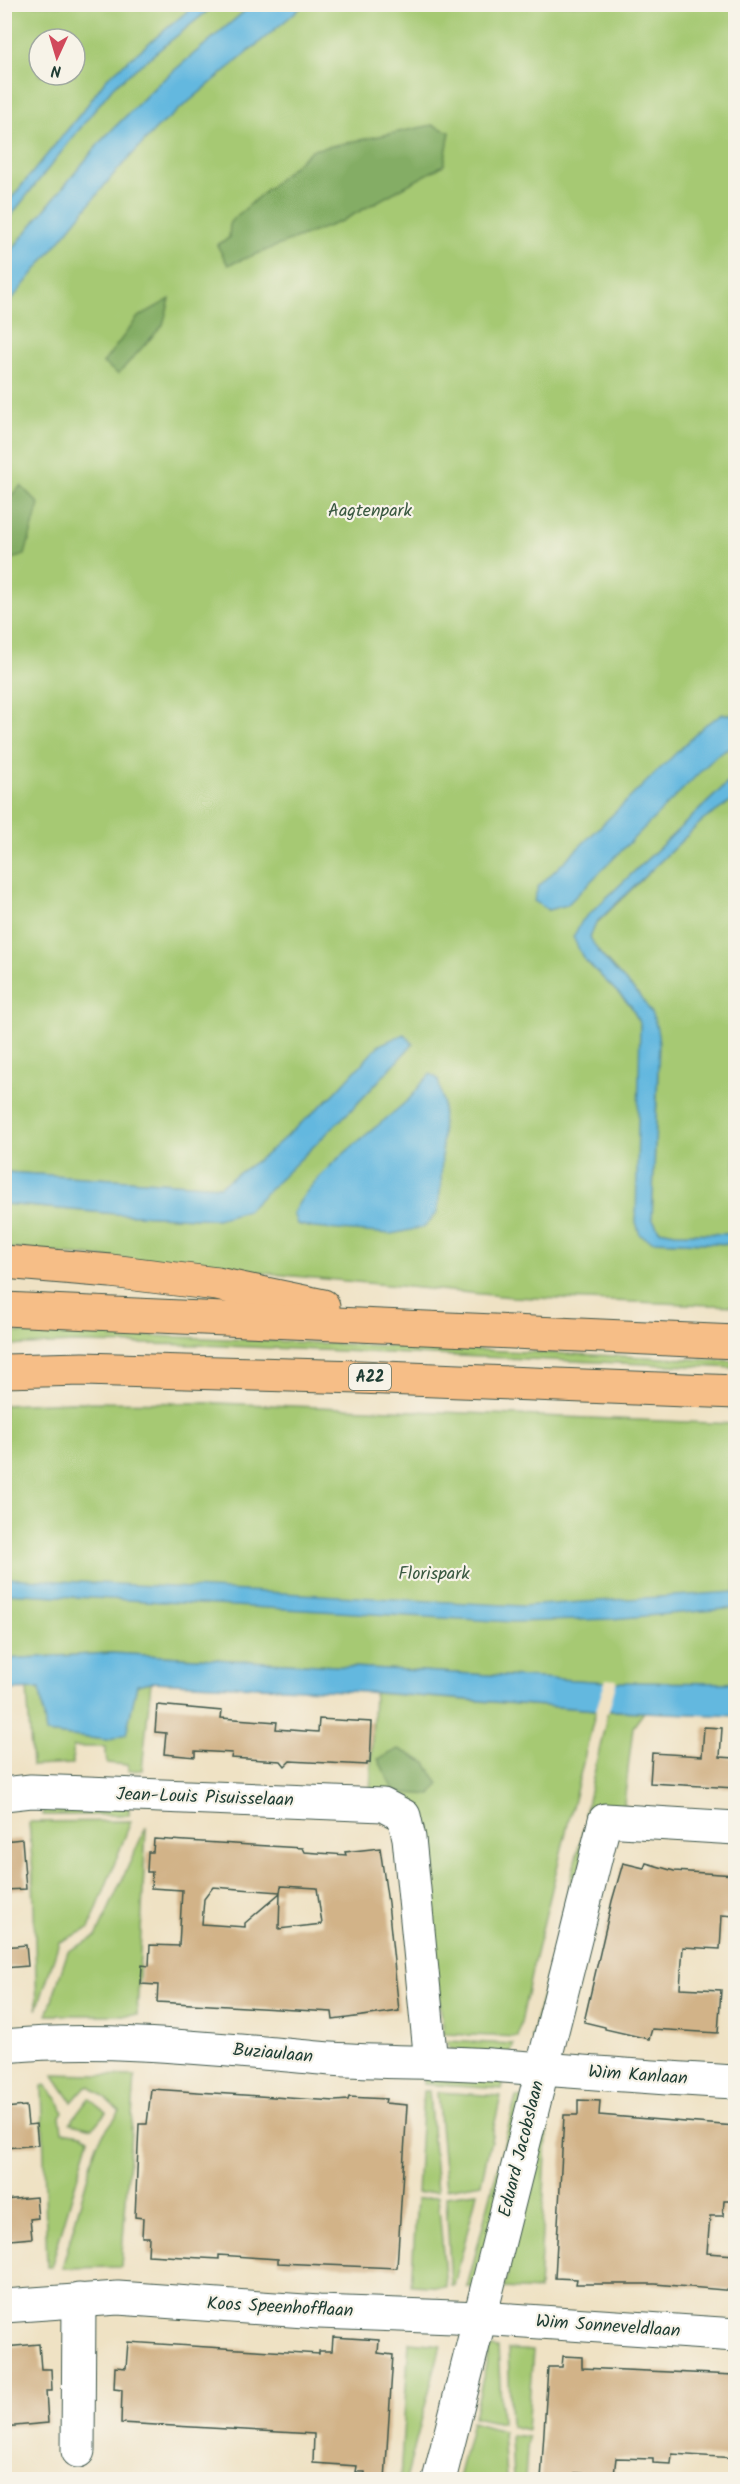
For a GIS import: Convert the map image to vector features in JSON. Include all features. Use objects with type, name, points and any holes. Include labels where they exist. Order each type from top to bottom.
[{"type":"highway","points":[[4,1262],[111,1271],[217,1284],[435,1329]]},
{"type":"highway","points":[[4,1310],[326,1322],[735,1342]]},
{"type":"highway","name":"A22","points":[[4,1371],[129,1370],[735,1392]]},
{"type":"street","name":"Jean-Louis Pisuisselaan","points":[[4,1794],[31,1791],[383,1805],[404,1816],[409,1838],[431,2063]]},
{"type":"street","name":"Eduard Jacobslaan","points":[[439,2480],[605,1820],[735,1828]]},
{"type":"street","name":"Buziaulaan","points":[[4,2046],[38,2043],[184,2046],[334,2059],[541,2069]]},
{"type":"street","name":"Wim Kanlaan","points":[[541,2069],[735,2082]]},
{"type":"street","name":"Koos Speenhofflaan","points":[[4,2306],[118,2298],[319,2312],[480,2318]]},
{"type":"street","points":[[78,2451],[79,2300]]},
{"type":"street","name":"Wim Sonneveldlaan","points":[[480,2318],[735,2335]]},
{"type":"green space","points":[[5,5],[195,5],[106,79],[5,206]]},
{"type":"green space","points":[[215,5],[252,5],[158,84],[102,140],[5,258],[4,223],[113,87]]},
{"type":"green space","name":"Aagtenpark","points":[[304,5],[735,5],[735,715],[723,714],[548,910],[555,908],[717,755],[735,745],[735,779],[733,778],[582,921],[583,958],[631,1006],[640,1024],[652,1241],[735,1244],[735,1306],[512,1297],[5,1248],[4,1204],[117,1214],[217,1219],[291,1166],[356,1105],[413,1044],[334,1094],[264,1156],[220,1186],[5,1172],[5,307],[113,175],[156,129]]},
{"type":"green space","points":[[432,125],[450,132],[444,165],[342,221],[228,265],[217,245],[229,238],[230,222],[312,150]]},
{"type":"green space","points":[[170,299],[163,325],[118,374],[103,363],[138,317]]},
{"type":"green space","points":[[21,486],[39,504],[25,555],[5,561],[5,501]]},
{"type":"green space","points":[[735,799],[735,1234],[675,1233],[659,1230],[652,1218],[658,1074],[640,997],[595,948],[590,937],[596,924],[702,821]]},
{"type":"green space","points":[[4,1332],[156,1336],[735,1361],[736,1368],[201,1345],[75,1343],[5,1346]]},
{"type":"green space","name":"Florispark","points":[[71,1402],[217,1403],[735,1424],[735,1683],[609,1682],[111,1653],[5,1659],[4,1405]]},
{"type":"green space","points":[[151,1682],[142,1770],[129,1771],[127,1765],[107,1763],[105,1747],[73,1747],[73,1764],[32,1766],[27,1688],[40,1689],[46,1733],[107,1740],[126,1734],[137,1685]]},
{"type":"green space","points":[[374,1693],[596,1710],[533,1966],[518,2037],[444,2034],[414,1805],[370,1797]]},
{"type":"green space","points":[[608,1711],[644,1712],[633,1727],[623,1812],[602,1816],[585,1814]]},
{"type":"green space","points":[[399,1749],[426,1763],[439,1784],[431,1795],[395,1792],[378,1759]]},
{"type":"green space","points":[[43,1802],[129,1802],[129,1815],[43,1815]]},
{"type":"green space","points":[[131,1821],[89,1929],[59,1942],[37,2010],[29,1822]]},
{"type":"green space","points":[[146,1827],[137,2015],[47,2015],[68,1951],[96,1937]]},
{"type":"green space","points":[[583,1830],[590,1832],[535,2041],[532,2037]]},
{"type":"green space","points":[[446,2041],[514,2044],[509,2055],[450,2049]]},
{"type":"green space","points":[[424,2071],[505,2077],[502,2089],[424,2084]]},
{"type":"green space","points":[[53,2074],[135,2076],[121,2267],[62,2268],[97,2143],[120,2111],[90,2086],[86,2086],[72,2102]]},
{"type":"green space","points":[[45,2085],[58,2100],[63,2112],[60,2116],[62,2131],[82,2134],[89,2138],[51,2267],[47,2267],[42,2086]]},
{"type":"green space","points":[[423,2091],[429,2091],[437,2192],[417,2193]]},
{"type":"green space","points":[[437,2092],[501,2096],[481,2183],[446,2189]]},
{"type":"green space","points":[[549,2096],[539,2290],[504,2288]]},
{"type":"green space","points":[[516,2097],[523,2098],[477,2288],[467,2287]]},
{"type":"green space","points":[[89,2098],[106,2112],[93,2128],[70,2123]]},
{"type":"green space","points":[[477,2192],[454,2286],[451,2286],[446,2196]]},
{"type":"green space","points":[[438,2197],[446,2287],[411,2285],[417,2199]]},
{"type":"green space","points":[[409,2342],[441,2345],[406,2479],[400,2479]]},
{"type":"green space","points":[[490,2347],[498,2348],[502,2423],[474,2417]]},
{"type":"green space","points":[[508,2349],[533,2351],[527,2430],[511,2426]]},
{"type":"green space","points":[[472,2422],[503,2431],[506,2479],[458,2479]]},
{"type":"green space","points":[[511,2435],[528,2437],[525,2479],[513,2479]]},
{"type":"water","points":[[195,5],[215,5],[113,87],[5,223],[5,206],[106,79]]},
{"type":"water","points":[[252,5],[304,5],[156,129],[113,175],[5,308],[5,258],[102,140],[158,84]]},
{"type":"water","points":[[723,714],[735,715],[735,745],[717,755],[567,905],[548,910],[534,901],[538,887],[706,724]]},
{"type":"water","points":[[733,778],[735,779],[735,799],[702,821],[596,923],[590,937],[604,959],[640,997],[657,1028],[659,1043],[652,1218],[659,1230],[675,1233],[735,1234],[735,1244],[652,1241],[640,1235],[636,1222],[640,1024],[631,1006],[583,958],[573,937],[582,921]]},
{"type":"water","points":[[404,1034],[413,1044],[356,1105],[248,1210],[217,1219],[117,1214],[5,1204],[5,1172],[220,1186],[264,1156],[334,1094],[379,1045]]},
{"type":"water","points":[[431,1074],[438,1079],[443,1102],[441,1186],[437,1213],[424,1227],[392,1234],[313,1228],[297,1224],[293,1213],[316,1181],[330,1166],[409,1099]]},
{"type":"water","points":[[5,1578],[522,1606],[735,1592],[736,1608],[612,1619],[514,1622],[5,1593]]},
{"type":"water","points":[[111,1653],[609,1682],[735,1683],[736,1716],[598,1710],[366,1692],[151,1682],[137,1685],[126,1734],[107,1740],[46,1733],[40,1689],[5,1690],[5,1659]]},
{"type":"pier","points":[[606,1679],[617,1680],[608,1714],[595,1713]]},
{"type":"building","points":[[157,1705],[222,1711],[221,1718],[277,1722],[276,1729],[318,1732],[319,1719],[372,1722],[370,1763],[367,1765],[290,1761],[285,1766],[281,1761],[231,1758],[232,1753],[195,1751],[195,1757],[164,1754],[166,1733],[155,1732]]},
{"type":"building","points":[[704,1727],[722,1728],[720,1757],[735,1758],[735,1788],[650,1783],[652,1753],[702,1756]]},
{"type":"building","points":[[22,1839],[26,1889],[4,1890],[4,1841]]},
{"type":"building","points":[[154,1839],[302,1848],[304,1852],[346,1855],[345,1852],[380,1848],[399,2011],[333,2020],[332,2012],[157,2002],[158,1985],[141,1984],[142,1965],[149,1966],[150,1945],[179,1946],[182,1890],[151,1888],[152,1872],[147,1872],[148,1852],[153,1852]],"holes":[[[281,1886],[317,1888],[322,1924],[279,1929],[280,1893],[245,1923],[245,1927],[202,1924],[204,1899],[213,1887],[280,1892]]]},
{"type":"building","points":[[623,1863],[644,1868],[646,1863],[674,1871],[735,1875],[735,1916],[722,1915],[720,1949],[683,1947],[680,1988],[721,1990],[718,2033],[652,2029],[649,2039],[584,2022]]},
{"type":"building","points":[[26,1945],[28,1966],[4,1968],[4,1947]]},
{"type":"building","points":[[151,2089],[335,2101],[348,2100],[349,2097],[386,2099],[385,2103],[407,2105],[397,2268],[278,2263],[278,2259],[219,2255],[219,2259],[148,2255],[149,2237],[142,2237],[143,2218],[135,2217],[139,2124],[147,2124]]},
{"type":"building","points":[[578,2100],[600,2101],[599,2115],[735,2126],[735,2200],[724,2200],[723,2216],[710,2216],[707,2253],[735,2255],[735,2291],[655,2284],[576,2284],[577,2279],[555,2278],[564,2115],[578,2115]]},
{"type":"building","points":[[26,2106],[28,2125],[36,2124],[38,2145],[6,2148],[4,2108]]},
{"type":"building","points":[[36,2197],[38,2218],[30,2219],[32,2238],[10,2240],[4,2200]]},
{"type":"building","points":[[333,2337],[379,2340],[378,2353],[393,2355],[385,2480],[365,2480],[365,2472],[356,2472],[357,2466],[313,2463],[314,2434],[121,2423],[122,2390],[114,2389],[115,2367],[126,2368],[128,2342],[319,2354],[319,2351],[332,2351]]},
{"type":"building","points":[[39,2344],[41,2369],[51,2369],[52,2391],[46,2391],[48,2423],[4,2427],[4,2347]]},
{"type":"building","points":[[563,2356],[582,2357],[582,2368],[734,2375],[735,2458],[672,2454],[671,2464],[653,2463],[653,2459],[616,2458],[614,2475],[575,2473],[575,2480],[541,2480],[548,2367],[562,2367]]}]
